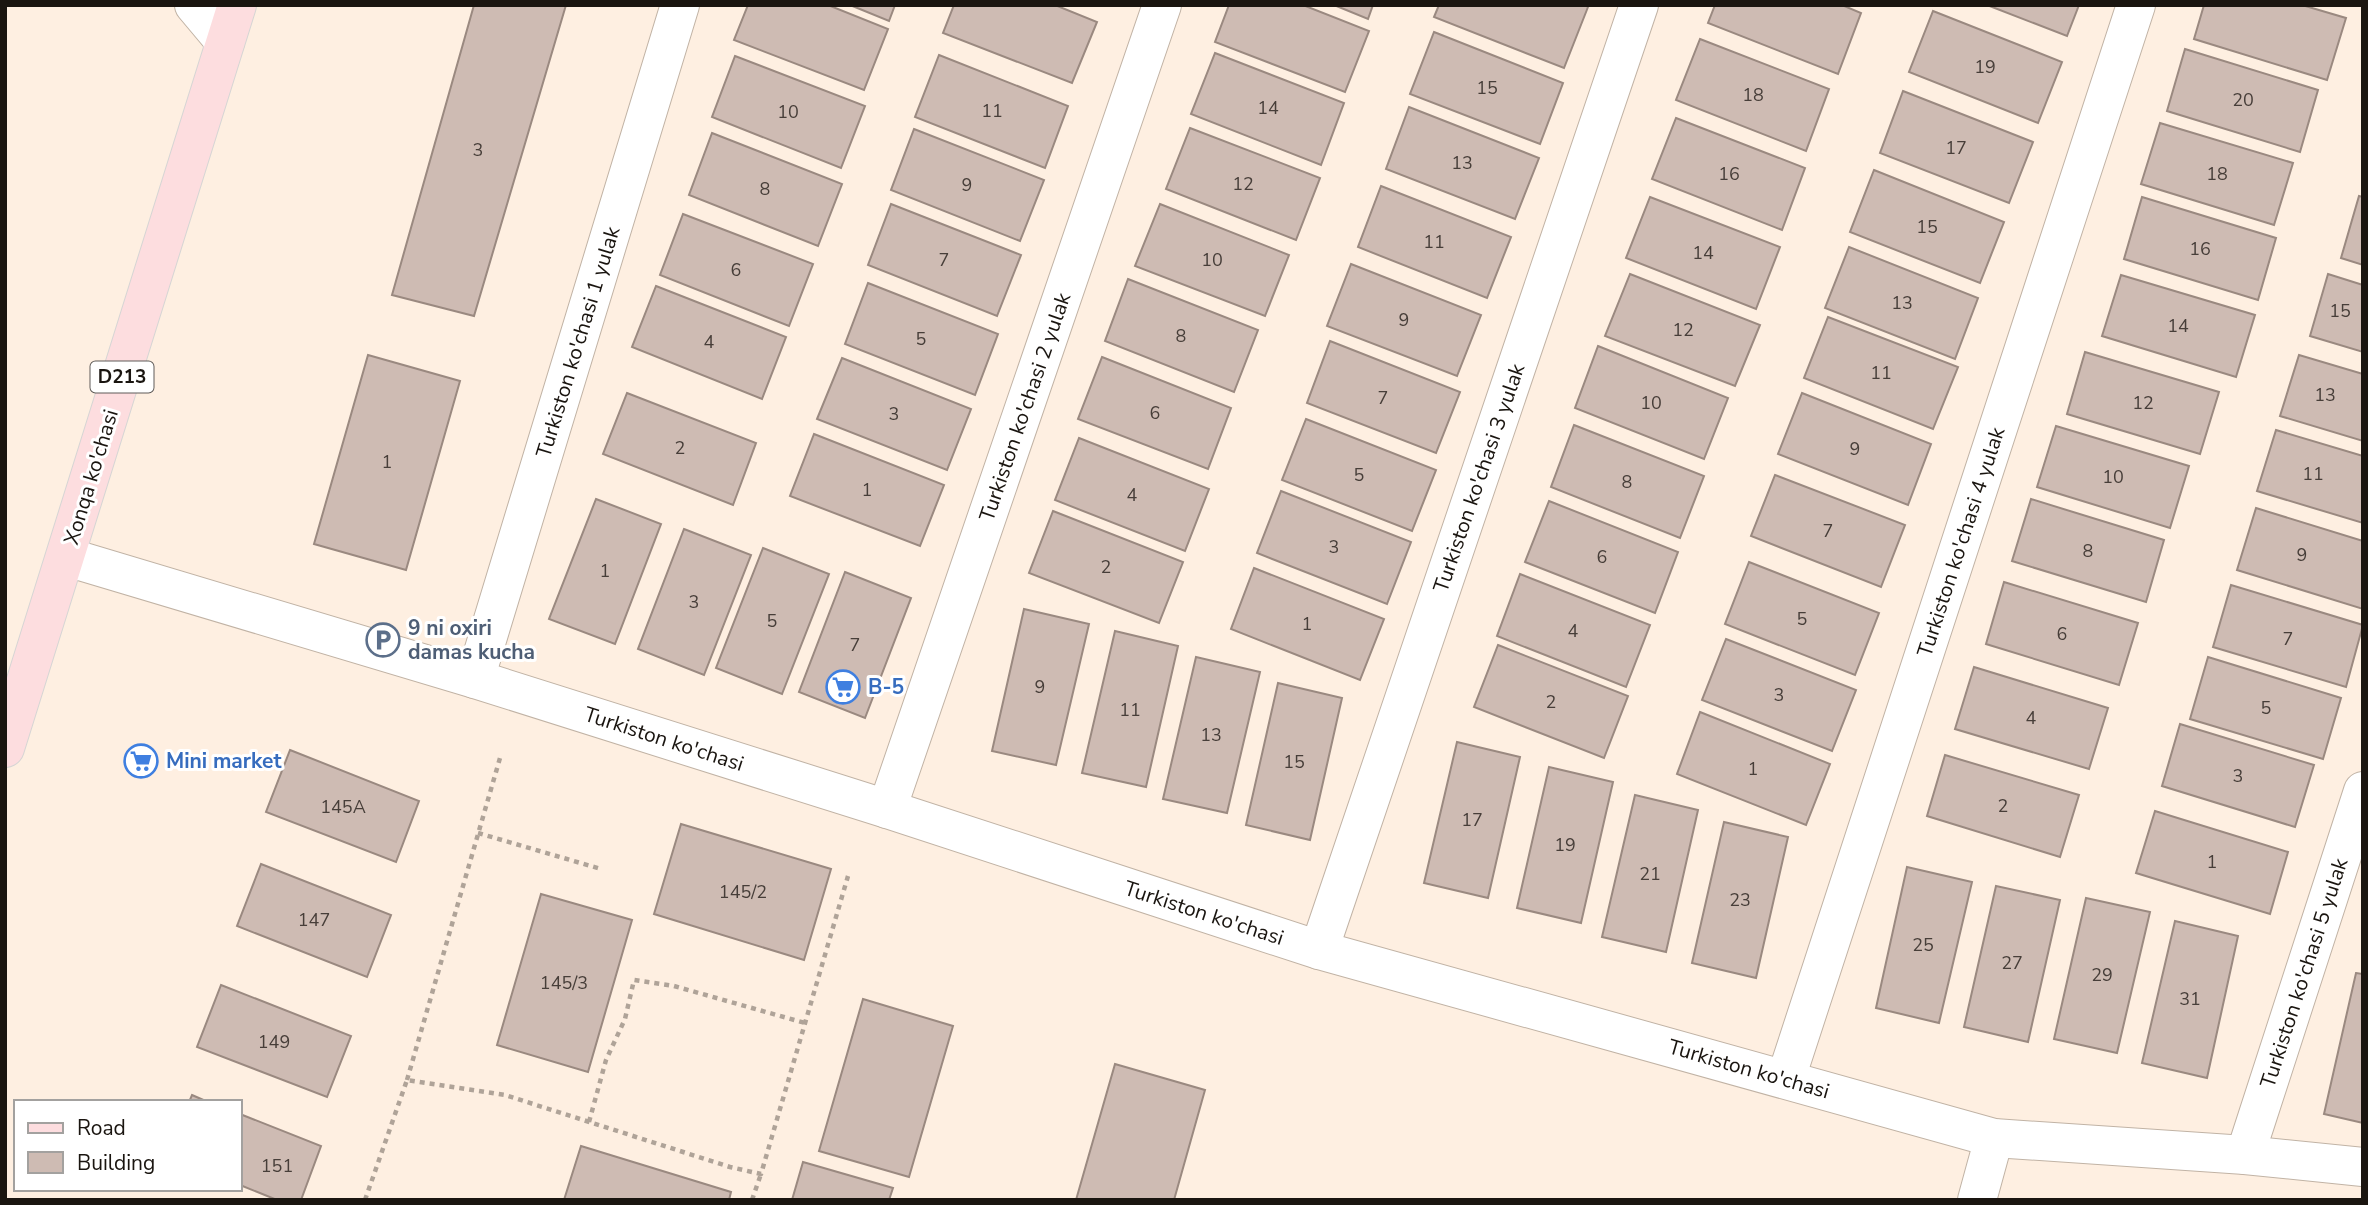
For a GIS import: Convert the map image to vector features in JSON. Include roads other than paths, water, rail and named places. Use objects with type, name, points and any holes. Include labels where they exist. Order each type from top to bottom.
[{"type":"main road","name":"Xonqa ko'chasi","points":[[5,748],[237,5]]},
{"type":"street","points":[[194,5],[225,42]]},
{"type":"street","name":"Turkiston ko'chasi 1 yulak","points":[[475,679],[680,5]]},
{"type":"street","name":"Turkiston ko'chasi 2 yulak","points":[[887,809],[1163,5]]},
{"type":"street","name":"Turkiston ko'chasi 3 yulak","points":[[1319,950],[1639,5]]},
{"type":"street","name":"Turkiston ko'chasi 4 yulak","points":[[1786,1078],[2136,5]]},
{"type":"street","name":"Turkiston ko'chasi","points":[[66,557],[475,679],[887,809],[1319,950],[1994,1138],[2245,1155],[2363,1167]]},
{"type":"street","name":"Turkiston ko'chasi 5 yulak","points":[[2245,1155],[2363,790]]},
{"type":"street","points":[[1977,1200],[1994,1138]]},
{"type":"place","name":"9 ni oxiri damas kucha","points":[[383,640]]},
{"type":"place","name":"В-5","points":[[843,687]]},
{"type":"place","name":"Mini market","points":[[141,761]]}]
